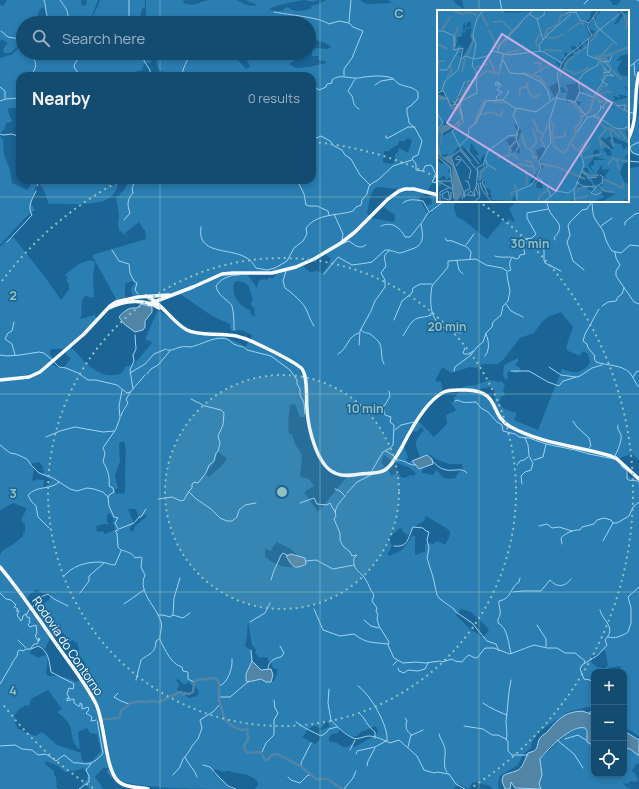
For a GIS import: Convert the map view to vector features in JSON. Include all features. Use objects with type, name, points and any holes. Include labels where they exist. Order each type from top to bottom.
[{"type":"main road","points":[[629,138],[634,130],[636,120],[639,73]]},
{"type":"main road","points":[[0,380],[29,377],[40,372],[84,334],[106,310],[128,299],[149,300],[166,298],[222,274],[234,272],[272,273],[291,269],[306,263],[345,240],[391,196],[402,190],[414,189],[437,195]]},
{"type":"main road","points":[[114,305],[128,302],[140,302],[177,294]]},
{"type":"main road","points":[[140,302],[138,298],[149,300],[162,308],[170,316]]},
{"type":"main road","points":[[162,308],[162,303],[166,298]]},
{"type":"main road","points":[[149,300],[188,330],[232,335],[244,338],[300,367],[305,377],[307,416],[311,432],[324,464],[338,475],[347,476],[384,470],[394,462],[415,424],[434,399],[445,392],[469,390],[481,392],[489,397],[502,420],[510,427],[548,442],[611,456],[617,459],[639,479]]},
{"type":"main road","name":"Rodovia do Contorno","points":[[0,567],[65,657],[96,704],[102,722],[109,764],[114,776],[121,783],[132,787],[148,789]]},
{"type":"shaded area","points":[[7,0],[81,0],[81,4],[83,6],[86,5],[87,0],[98,0],[92,16],[48,16],[44,7],[40,9],[38,16],[16,16],[16,48],[10,53],[4,53],[3,50],[6,44],[8,46],[7,42],[1,39],[0,42],[0,4],[3,6]]},
{"type":"shaded area","points":[[100,0],[145,0],[145,7],[142,9],[140,16],[93,16]]},
{"type":"shaded area","points":[[146,0],[183,0],[184,3],[191,5],[208,0],[236,0],[245,4],[257,5],[245,0],[303,0],[269,9],[274,11],[282,11],[288,7],[299,11],[312,8],[310,6],[326,0],[360,0],[366,4],[391,3],[387,0],[453,0],[464,9],[462,0],[610,0],[613,5],[617,5],[621,0],[639,0],[639,67],[636,77],[635,112],[629,123],[629,10],[437,10],[437,184],[432,183],[428,190],[410,187],[397,189],[381,187],[375,188],[367,213],[369,216],[348,236],[333,247],[298,265],[272,272],[224,272],[171,294],[134,297],[131,290],[135,283],[132,281],[125,284],[125,299],[117,301],[92,255],[146,239],[145,230],[139,222],[125,233],[129,241],[119,230],[119,215],[116,198],[128,184],[316,184],[316,72],[163,72],[159,69],[157,60],[238,60],[246,69],[250,67],[246,60],[295,60],[289,64],[296,68],[309,67],[326,63],[325,61],[318,60],[319,56],[316,56],[316,48],[328,49],[331,47],[328,44],[316,40],[316,16],[146,16]],"holes":[[[407,138],[412,140],[408,153],[399,148],[398,152],[395,154],[395,160],[393,163],[389,164],[383,162],[384,151],[389,151],[398,145],[399,141],[405,141]]]},
{"type":"shaded area","points":[[303,0],[318,0],[312,2]]},
{"type":"shaded area","points":[[16,50],[16,60],[151,60],[151,63],[144,64],[142,70],[135,72],[16,72],[16,108],[8,108],[9,115],[12,120],[11,122],[6,123],[4,130],[0,133],[0,58],[11,55]]},
{"type":"shaded area","points":[[639,116],[639,157],[629,152],[629,139],[634,131]]},
{"type":"shaded area","points":[[0,136],[3,140],[4,155],[10,170],[12,183],[27,190],[31,184],[37,184],[31,203],[35,210],[24,219],[0,245]]},
{"type":"shaded area","points":[[639,167],[639,460],[632,454],[622,457],[619,460],[615,457],[536,437],[508,424],[500,416],[495,404],[494,389],[490,387],[476,390],[459,389],[489,380],[501,381],[505,385],[503,389],[505,395],[501,397],[499,403],[502,407],[506,410],[517,413],[514,420],[538,430],[562,369],[570,372],[578,372],[584,369],[590,362],[588,354],[583,351],[580,356],[568,351],[566,347],[573,327],[561,312],[548,317],[541,323],[534,333],[520,338],[503,360],[498,364],[483,364],[476,368],[470,367],[451,373],[442,367],[435,381],[441,382],[443,392],[420,416],[392,461],[384,455],[381,462],[386,468],[383,470],[350,476],[333,472],[322,460],[311,431],[308,419],[306,376],[301,366],[251,340],[252,335],[241,330],[232,331],[230,324],[212,316],[180,294],[225,274],[248,275],[257,288],[259,280],[274,278],[275,274],[303,266],[310,272],[317,271],[322,273],[330,262],[330,258],[325,254],[348,240],[371,218],[394,222],[395,215],[383,207],[401,192],[411,191],[425,193],[425,195],[419,197],[429,215],[432,212],[428,209],[427,205],[432,204],[430,194],[437,196],[437,202],[455,202],[454,208],[457,217],[462,219],[487,239],[503,220],[506,222],[509,219],[514,222],[515,221],[509,209],[516,202],[629,202],[629,169]],"holes":[[[236,281],[243,282],[248,285],[253,300],[251,303],[252,307],[254,307],[255,317],[251,314],[250,310],[242,306],[234,294],[233,289]]]},
{"type":"shaded area","points":[[39,184],[117,184],[118,186],[111,197],[105,200],[81,204],[49,204],[43,189]]},
{"type":"shaded area","points":[[14,238],[61,300],[69,290],[69,285],[66,280],[68,278],[65,275],[86,261],[94,261],[94,297],[90,298],[86,295],[83,298],[80,319],[94,315],[94,313],[97,319],[65,349],[51,349],[50,354],[55,359],[35,374],[0,379],[0,247],[8,239]]},
{"type":"shaded area","points":[[141,304],[152,307],[152,312],[145,321],[145,327],[143,330],[135,332],[124,324],[119,317],[127,310],[137,308]]},
{"type":"shaded area","points":[[158,310],[187,331],[226,336],[227,338],[245,347],[249,341],[296,366],[300,370],[304,382],[305,417],[300,417],[295,404],[290,405],[288,423],[289,434],[292,434],[295,444],[301,453],[302,460],[300,477],[309,479],[314,486],[304,492],[318,512],[348,477],[379,473],[388,469],[391,476],[398,473],[402,478],[408,477],[409,475],[413,476],[416,473],[408,467],[394,462],[404,446],[408,458],[406,459],[408,462],[412,461],[419,469],[423,467],[422,473],[433,475],[437,469],[444,478],[455,478],[459,472],[463,470],[462,464],[449,464],[428,454],[420,457],[416,443],[418,437],[424,430],[421,427],[417,432],[412,431],[418,421],[434,437],[447,424],[446,415],[456,410],[451,403],[460,391],[472,391],[487,397],[505,423],[544,442],[612,457],[624,467],[629,476],[632,478],[634,476],[639,481],[639,736],[627,729],[627,669],[620,669],[620,666],[609,669],[591,669],[591,708],[587,707],[568,712],[539,732],[532,742],[531,748],[523,754],[518,765],[500,776],[498,783],[499,789],[493,789],[490,786],[475,782],[472,783],[469,789],[459,784],[453,789],[255,789],[258,782],[254,778],[247,775],[228,771],[223,772],[215,769],[213,773],[231,789],[156,787],[128,783],[119,780],[112,767],[103,720],[99,710],[75,670],[86,664],[76,651],[79,649],[77,643],[72,640],[70,642],[61,630],[52,639],[38,619],[40,616],[38,612],[42,604],[49,600],[51,594],[42,593],[36,589],[24,600],[0,566],[0,555],[2,551],[15,543],[23,536],[23,533],[25,532],[25,525],[21,520],[26,508],[13,503],[0,510],[0,381],[29,378],[51,364],[59,368],[64,367],[71,358],[65,352],[71,347],[95,370],[107,375],[120,374],[125,367],[134,364],[152,343],[146,340]],"holes":[[[124,441],[126,453],[125,487],[124,494],[118,493],[117,495],[114,490],[118,488],[115,476],[120,461],[119,443]],[[218,452],[227,458],[209,477],[205,474],[214,463]],[[39,462],[44,468],[42,469],[44,471],[43,475],[51,480],[46,487],[43,488],[44,480],[32,480],[34,470],[30,464]],[[128,509],[136,509],[139,519],[146,514],[147,516],[135,526],[133,532],[129,529],[134,523]],[[110,513],[114,521],[112,523],[115,530],[105,534],[103,531],[97,532],[96,526],[109,524],[107,522],[107,515]],[[426,516],[449,530],[449,538],[445,545],[438,541],[433,544],[429,543],[425,545],[425,552],[417,555],[415,554],[415,536],[413,535],[402,550],[389,556],[388,554],[392,546],[389,538],[401,527],[403,532],[408,535],[415,526],[424,521]],[[277,542],[291,549],[298,556],[304,558],[305,564],[295,567],[279,565],[265,557],[265,549],[271,551]],[[461,609],[471,612],[489,630],[484,636],[479,636],[456,615]],[[248,622],[252,645],[256,650],[255,653],[260,658],[268,658],[268,661],[271,662],[273,668],[278,670],[274,681],[265,682],[261,679],[248,682],[245,680],[250,664],[253,661],[251,650],[245,646]],[[605,650],[608,665],[605,668],[597,667],[591,662],[591,657]],[[178,679],[184,685],[188,682],[195,685],[199,693],[197,696],[189,698],[177,690],[179,685],[176,680]],[[326,720],[330,726],[319,731],[321,738],[315,744],[302,737],[306,731],[313,726],[319,728],[323,727]],[[376,726],[378,732],[377,734],[355,747],[351,744],[348,747],[343,747],[337,743],[329,741],[332,734],[338,733],[341,729],[351,737],[357,736],[361,732]]]},
{"type":"shaded area","points":[[518,358],[515,365],[520,368],[521,371],[517,373],[509,371],[507,374],[508,379],[506,380],[503,375],[504,365]]},
{"type":"shaded area","points":[[427,455],[432,459],[433,464],[419,469],[412,461]]},
{"type":"shaded area","points":[[291,554],[305,558],[306,564],[298,567],[293,566],[286,556]]},
{"type":"shaded area","points":[[0,569],[50,638],[45,649],[36,644],[30,653],[38,658],[44,655],[48,657],[46,673],[48,676],[62,677],[76,682],[80,680],[87,691],[102,727],[114,778],[106,772],[109,768],[103,768],[95,777],[103,788],[89,789],[86,785],[82,785],[83,782],[87,780],[88,773],[83,768],[65,772],[58,766],[45,761],[46,765],[54,771],[57,784],[56,787],[58,789],[0,789]],"holes":[[[48,690],[62,709],[57,712],[69,724],[75,745],[77,747],[80,749],[78,732],[87,728],[90,733],[97,734],[101,751],[92,761],[84,762],[82,760],[81,753],[57,745],[42,732],[35,736],[18,729],[15,723],[15,715],[18,710],[26,705],[29,706],[31,699]]]},
{"type":"shaded area","points":[[252,661],[261,670],[271,669],[273,675],[271,682],[266,682],[261,679],[248,682],[246,681],[246,674]]},
{"type":"shaded area","points":[[582,711],[591,714],[591,744],[587,742],[587,731],[585,728],[580,728],[567,733],[540,759],[542,775],[539,784],[541,789],[515,788],[511,782],[510,789],[505,789],[502,781],[503,776],[518,770],[524,764],[528,753],[536,750],[540,738],[563,716]]},
{"type":"shaded area","points":[[582,727],[585,728],[588,743],[591,744],[591,777],[627,777],[627,748],[639,756],[639,763],[636,764],[632,771],[636,775],[638,781],[630,781],[628,784],[623,783],[631,789],[541,789],[539,784],[542,775],[540,759],[567,734]]},
{"type":"shaded area","points":[[627,733],[639,740],[639,756],[627,748]]},
{"type":"waterway","points":[[44,0],[48,16]]},
{"type":"waterway","points":[[60,0],[66,8],[68,16]]},
{"type":"waterway","points":[[129,0],[129,16]]},
{"type":"waterway","points":[[349,22],[351,0]]},
{"type":"waterway","points":[[500,0],[502,10]]},
{"type":"waterway","points":[[584,4],[588,0]]},
{"type":"waterway","points":[[274,12],[299,16]]},
{"type":"waterway","points":[[316,20],[329,24],[339,21],[349,23],[353,27],[363,31],[352,58],[344,69],[344,76]]},
{"type":"waterway","points":[[1,31],[8,37],[16,38]]},
{"type":"waterway","points":[[629,67],[639,59]]},
{"type":"waterway","points":[[33,72],[36,64],[34,60]]},
{"type":"waterway","points":[[77,60],[74,65],[78,72]]},
{"type":"waterway","points":[[144,60],[150,72]]},
{"type":"waterway","points":[[183,72],[187,60]]},
{"type":"waterway","points":[[634,64],[635,76]]},
{"type":"waterway","points":[[201,227],[201,236],[204,242],[209,246],[239,254],[251,261],[256,268],[267,270],[275,268],[287,261],[294,248],[303,241],[307,234],[306,228],[311,223],[322,217],[353,211],[356,207],[361,205],[362,200],[367,194],[371,184],[378,180],[393,166],[412,160],[413,157],[418,155],[422,141],[415,128],[409,123],[407,110],[407,108],[418,98],[418,92],[416,90],[399,84],[392,78],[385,76],[357,78],[337,77],[332,80],[332,83],[327,84],[326,87],[319,90],[316,88]]},
{"type":"waterway","points":[[355,79],[348,91],[352,96],[355,105],[359,109]]},
{"type":"waterway","points":[[375,85],[381,81],[393,79]]},
{"type":"waterway","points":[[0,87],[5,91],[5,98]]},
{"type":"waterway","points":[[0,101],[16,98]]},
{"type":"waterway","points":[[629,112],[633,113]]},
{"type":"waterway","points":[[386,136],[386,138],[388,138],[408,127],[415,127]]},
{"type":"waterway","points":[[0,134],[16,136]]},
{"type":"waterway","points":[[316,138],[321,136],[342,150],[345,155],[351,159],[360,175],[370,185]]},
{"type":"waterway","points":[[639,142],[631,146],[630,149],[633,153],[639,155]]},
{"type":"waterway","points":[[413,160],[416,164],[416,170],[423,171],[425,166],[432,166],[436,175],[432,182],[437,183]]},
{"type":"waterway","points":[[629,161],[639,162]]},
{"type":"waterway","points":[[124,220],[130,213],[128,202],[133,193],[132,188],[134,184]]},
{"type":"waterway","points":[[299,184],[304,194],[306,205],[317,206],[328,211],[329,215]]},
{"type":"waterway","points":[[7,242],[32,215],[30,206],[36,191]]},
{"type":"waterway","points":[[403,203],[410,200],[423,201],[429,212]]},
{"type":"waterway","points":[[381,226],[388,224],[395,226],[401,230],[405,237],[410,237],[427,214],[443,202]]},
{"type":"waterway","points":[[546,202],[551,214],[559,226],[558,233],[554,238],[555,240]]},
{"type":"waterway","points":[[584,270],[573,261],[567,242],[570,235],[568,226],[582,210],[587,209],[593,202]]},
{"type":"waterway","points":[[592,203],[594,217],[603,231],[612,251],[621,253],[630,245],[639,246]]},
{"type":"waterway","points":[[495,256],[511,257],[516,259],[519,258],[520,255],[525,254],[521,240],[532,238],[536,234],[527,218],[527,213],[548,209]]},
{"type":"waterway","points":[[625,225],[625,222],[635,214],[639,213]]},
{"type":"waterway","points":[[334,214],[343,234],[342,240]]},
{"type":"waterway","points":[[601,226],[612,218]]},
{"type":"waterway","points":[[324,274],[338,257],[352,265],[372,262],[385,250],[401,253],[416,247],[422,239],[421,224]]},
{"type":"waterway","points":[[466,245],[474,234]]},
{"type":"waterway","points":[[445,238],[447,241],[452,241],[468,248],[471,252],[470,259]]},
{"type":"waterway","points":[[528,238],[527,243],[531,248],[541,248],[544,250],[545,263],[561,271]]},
{"type":"waterway","points":[[344,243],[349,241],[359,247],[366,245]]},
{"type":"waterway","points":[[112,250],[119,261],[129,264],[130,273],[134,281],[137,283],[135,290],[138,294]]},
{"type":"waterway","points":[[359,345],[360,331],[375,301],[385,287],[385,280],[381,273],[386,266],[385,254],[389,251]]},
{"type":"waterway","points":[[615,252],[616,258],[620,265],[616,271],[616,276],[634,302],[639,304]]},
{"type":"waterway","points":[[508,271],[511,270],[510,263],[513,257]]},
{"type":"waterway","points":[[461,333],[444,328],[438,323],[432,311],[432,286],[448,267],[448,261],[476,259],[486,265],[502,268],[507,271]]},
{"type":"waterway","points":[[457,261],[459,270],[463,274]]},
{"type":"waterway","points":[[286,271],[283,281],[285,288],[303,305],[314,326]]},
{"type":"waterway","points":[[454,371],[455,367],[471,355],[483,342],[486,333],[492,327],[493,322],[501,315],[503,306],[508,301],[510,291],[507,272]]},
{"type":"waterway","points":[[234,330],[234,315],[232,306],[221,296],[216,286],[220,281],[226,278],[239,275]]},
{"type":"waterway","points":[[394,320],[402,301],[412,293],[413,288],[420,284],[432,284]]},
{"type":"waterway","points":[[602,306],[608,302],[616,301],[622,294],[624,288]]},
{"type":"waterway","points":[[506,304],[511,311],[523,317]]},
{"type":"waterway","points":[[599,309],[585,334],[583,341],[587,344],[588,348],[595,356],[594,358],[596,362],[626,370],[630,373],[639,387]]},
{"type":"waterway","points":[[403,336],[413,321],[418,318],[431,315],[431,313]]},
{"type":"waterway","points":[[14,322],[12,331],[8,333],[5,339],[12,344],[15,355]]},
{"type":"waterway","points":[[361,330],[369,333],[379,342],[384,364]]},
{"type":"waterway","points":[[338,354],[344,349],[352,337],[359,333]]},
{"type":"waterway","points":[[485,356],[488,351],[488,340],[486,334]]},
{"type":"waterway","points":[[133,389],[130,370],[134,361],[133,355],[136,349],[135,335]]},
{"type":"waterway","points":[[167,350],[195,346],[215,339],[224,338],[235,345],[244,347],[247,350],[271,356],[290,370],[297,380],[300,395],[304,403],[305,414]]},
{"type":"waterway","points":[[465,348],[464,354],[469,354],[473,351]]},
{"type":"waterway","points":[[130,373],[145,364],[154,354],[166,349]]},
{"type":"waterway","points":[[147,374],[151,369],[158,365],[170,351]]},
{"type":"waterway","points":[[0,355],[7,356],[39,352],[44,353],[52,360]]},
{"type":"waterway","points":[[54,362],[59,367],[78,373],[88,380],[96,380],[117,385],[127,393],[130,392]]},
{"type":"waterway","points":[[511,371],[529,371],[548,382],[559,386],[563,381],[580,376],[592,368],[602,365]]},
{"type":"waterway","points":[[549,367],[561,375],[576,377]]},
{"type":"waterway","points":[[633,377],[636,372],[639,371]]},
{"type":"waterway","points":[[121,416],[128,402],[126,400],[128,396],[145,375]]},
{"type":"waterway","points":[[108,497],[114,492],[113,488],[109,486],[108,474],[103,462],[105,453],[103,448],[116,429],[120,418],[119,406],[122,390]]},
{"type":"waterway","points":[[372,471],[383,452],[393,445],[394,425],[390,422],[391,417],[385,415],[383,406],[390,396],[389,391]]},
{"type":"waterway","points":[[158,499],[172,497],[181,501],[184,500],[192,488],[192,484],[194,482],[198,483],[206,473],[209,465],[214,461],[218,451],[220,443],[218,436],[223,425],[224,413],[221,410],[205,406],[191,399]]},
{"type":"waterway","points":[[455,401],[476,402],[502,425],[503,431],[515,434],[519,437],[529,438],[546,444],[614,459]]},
{"type":"waterway","points":[[573,421],[589,438],[591,446],[589,448]]},
{"type":"waterway","points":[[395,430],[401,425],[414,422]]},
{"type":"waterway","points":[[617,457],[615,455],[620,445],[621,437],[618,425]]},
{"type":"waterway","points":[[46,437],[75,427],[103,432],[114,431]]},
{"type":"waterway","points":[[522,484],[521,476],[525,472],[531,470],[533,463],[529,456],[528,445],[525,438]]},
{"type":"waterway","points":[[534,460],[543,457],[546,444]]},
{"type":"waterway","points":[[0,445],[10,453],[27,459],[39,473],[53,478],[70,489],[77,491],[87,488],[94,489],[103,492],[108,497]]},
{"type":"waterway","points":[[386,451],[395,457]]},
{"type":"waterway","points":[[517,465],[520,461],[528,457]]},
{"type":"waterway","points":[[397,460],[402,460],[416,465]]},
{"type":"waterway","points":[[432,461],[443,469],[462,470],[467,473]]},
{"type":"waterway","points":[[621,466],[627,471],[627,479],[639,482]]},
{"type":"waterway","points":[[347,493],[357,482],[371,475]]},
{"type":"waterway","points":[[49,528],[38,517],[36,506],[28,495],[36,490],[52,486],[59,482]]},
{"type":"waterway","points":[[335,489],[344,495]]},
{"type":"waterway","points":[[189,492],[220,518],[227,521],[232,521],[237,517],[239,510],[245,505],[256,503]]},
{"type":"waterway","points":[[346,495],[337,507],[335,513],[336,516],[334,519],[340,533],[340,540],[352,556],[357,555],[354,558],[354,566],[364,577],[374,595],[372,601],[377,608],[376,611],[379,626],[389,642],[388,645],[394,658],[403,663],[442,662],[452,659],[462,662],[469,655],[475,658],[478,657],[486,648],[494,648],[510,654],[534,645],[547,648],[557,648],[565,653],[575,653],[585,661],[584,663]]},
{"type":"waterway","points":[[108,497],[109,506],[114,517],[118,518],[115,523],[118,529]]},
{"type":"waterway","points":[[300,503],[314,498],[317,504],[327,505],[330,503],[335,512]]},
{"type":"waterway","points":[[603,541],[613,523],[617,523],[629,516],[633,507],[639,502]]},
{"type":"waterway","points":[[135,522],[139,517],[141,517],[146,509]]},
{"type":"waterway","points":[[562,544],[561,538],[564,535],[572,531],[580,530],[582,527],[594,524],[597,520],[604,518],[611,520],[613,523]]},
{"type":"waterway","points":[[119,529],[134,523]]},
{"type":"waterway","points":[[539,526],[547,524],[552,528],[559,527],[572,531]]},
{"type":"waterway","points":[[394,546],[405,544],[413,527],[423,528],[429,532],[427,540],[429,548],[427,558],[437,595],[456,612],[472,623],[487,641],[496,644],[499,651]]},
{"type":"waterway","points":[[118,530],[115,531],[117,533],[118,547],[121,550]]},
{"type":"waterway","points":[[121,550],[131,554],[135,558],[142,558],[141,567],[145,575],[143,581],[145,593],[159,616],[162,626],[160,640],[172,660],[182,667],[183,671],[188,672],[188,679],[194,682]]},
{"type":"waterway","points":[[63,577],[70,570],[84,564],[100,562],[115,565],[121,551]]},
{"type":"waterway","points":[[271,580],[281,555],[283,553],[287,555]]},
{"type":"waterway","points":[[306,561],[316,560],[333,569],[354,565]]},
{"type":"waterway","points":[[80,593],[89,581],[89,576],[104,563]]},
{"type":"waterway","points":[[173,615],[174,598],[180,578]]},
{"type":"waterway","points":[[511,653],[506,632],[498,623],[500,612],[499,601],[503,600],[509,595],[519,582],[520,578]]},
{"type":"waterway","points":[[513,592],[541,591],[550,580],[561,586],[566,584],[571,579]]},
{"type":"waterway","points":[[608,637],[618,637],[628,632],[631,623],[631,608],[628,597],[639,587]]},
{"type":"waterway","points":[[124,604],[144,590]]},
{"type":"waterway","points":[[0,593],[16,605],[14,607],[18,609],[16,611],[19,611],[17,615],[21,621],[23,616],[26,614]]},
{"type":"waterway","points":[[33,607],[38,598],[48,594],[54,599],[68,606]]},
{"type":"waterway","points":[[250,622],[265,613],[270,603]]},
{"type":"waterway","points":[[27,614],[30,608]]},
{"type":"waterway","points":[[314,609],[323,630],[340,636],[354,634],[366,641],[388,644]]},
{"type":"waterway","points":[[591,681],[584,679],[580,669],[582,665],[598,655],[607,645],[605,640],[610,632],[600,610]]},
{"type":"waterway","points":[[158,615],[170,617],[173,615],[183,618],[190,613]]},
{"type":"waterway","points":[[26,614],[27,617],[30,618],[28,625],[30,627],[36,625],[37,634],[35,635],[38,641],[39,638],[40,639],[37,644],[34,644],[31,648]]},
{"type":"waterway","points":[[364,620],[371,626],[379,628]]},
{"type":"waterway","points":[[537,625],[546,639],[546,647]]},
{"type":"waterway","points":[[136,680],[141,660],[155,649],[156,641],[159,639]]},
{"type":"waterway","points":[[18,640],[26,648]]},
{"type":"waterway","points":[[0,684],[17,656],[18,651],[23,651],[38,646],[42,648],[48,657],[51,672],[74,684],[73,689],[69,688],[67,694],[70,699],[67,698],[67,701],[74,699],[74,703],[78,706],[80,706],[80,703],[82,704],[82,709],[88,707],[89,710],[86,713],[92,717],[91,721],[97,720],[103,753],[94,762],[85,764],[74,763],[64,755],[56,761],[46,754],[38,755],[32,750],[22,749],[15,745],[0,746]]},
{"type":"waterway","points":[[268,669],[271,662],[274,659],[281,657],[284,653],[280,646]]},
{"type":"waterway","points":[[251,650],[252,661]]},
{"type":"waterway","points":[[219,686],[225,682],[229,675],[232,666],[232,659]]},
{"type":"waterway","points":[[393,665],[397,661]]},
{"type":"waterway","points":[[398,668],[399,671],[404,673],[408,670],[418,671],[425,669],[428,663]]},
{"type":"waterway","points":[[97,720],[119,718],[121,711],[131,703],[141,701],[159,702],[180,692],[184,695],[185,693],[189,694],[193,692],[194,683],[196,680],[216,678],[219,683],[219,700],[225,720],[241,730],[247,729],[248,740],[244,746],[245,751],[248,753],[261,752],[265,760],[272,755],[278,754],[302,767],[316,779],[327,779],[343,789]]},
{"type":"waterway","points":[[511,680],[506,721],[506,740],[508,741],[508,751],[512,755],[528,755]]},
{"type":"waterway","points":[[219,697],[230,697],[249,681]]},
{"type":"waterway","points":[[358,686],[368,696],[378,711],[385,727],[387,741]]},
{"type":"waterway","points":[[329,689],[328,703],[331,720],[350,737],[359,738],[371,736],[380,738],[390,743],[399,740],[417,756],[424,770],[434,773],[449,774]]},
{"type":"waterway","points":[[118,693],[114,697],[129,704]]},
{"type":"waterway","points":[[262,752],[266,743],[274,735],[274,720],[278,713],[275,708],[274,700]]},
{"type":"waterway","points":[[483,703],[507,715]]},
{"type":"waterway","points":[[173,775],[198,739],[202,728],[200,720],[214,711],[220,704]]},
{"type":"waterway","points":[[359,713],[375,732],[375,738]]},
{"type":"waterway","points":[[405,718],[407,721],[406,729],[412,735]]},
{"type":"waterway","points":[[296,722],[321,736],[329,729],[337,727]]},
{"type":"waterway","points":[[464,726],[483,729],[492,735],[498,735],[506,739]]},
{"type":"waterway","points":[[412,735],[423,730]]},
{"type":"waterway","points":[[439,734],[445,749],[444,764],[447,772]]},
{"type":"waterway","points":[[408,747],[411,735]]},
{"type":"waterway","points":[[565,739],[578,735],[586,740]]},
{"type":"waterway","points":[[350,750],[355,740]]},
{"type":"waterway","points":[[557,740],[574,754],[583,768]]},
{"type":"waterway","points":[[356,754],[357,751],[375,747],[386,741]]},
{"type":"waterway","points":[[301,766],[311,743]]},
{"type":"waterway","points":[[367,766],[375,748]]},
{"type":"waterway","points":[[185,757],[197,777]]},
{"type":"waterway","points":[[79,789],[89,782],[89,776],[86,770],[91,763]]},
{"type":"waterway","points":[[203,765],[210,767],[228,786],[236,789]]},
{"type":"waterway","points":[[344,789],[353,778],[356,771]]},
{"type":"waterway","points":[[449,774],[456,784],[465,789]]},
{"type":"waterway","points":[[288,777],[291,780],[300,783],[308,775],[311,775]]}]
